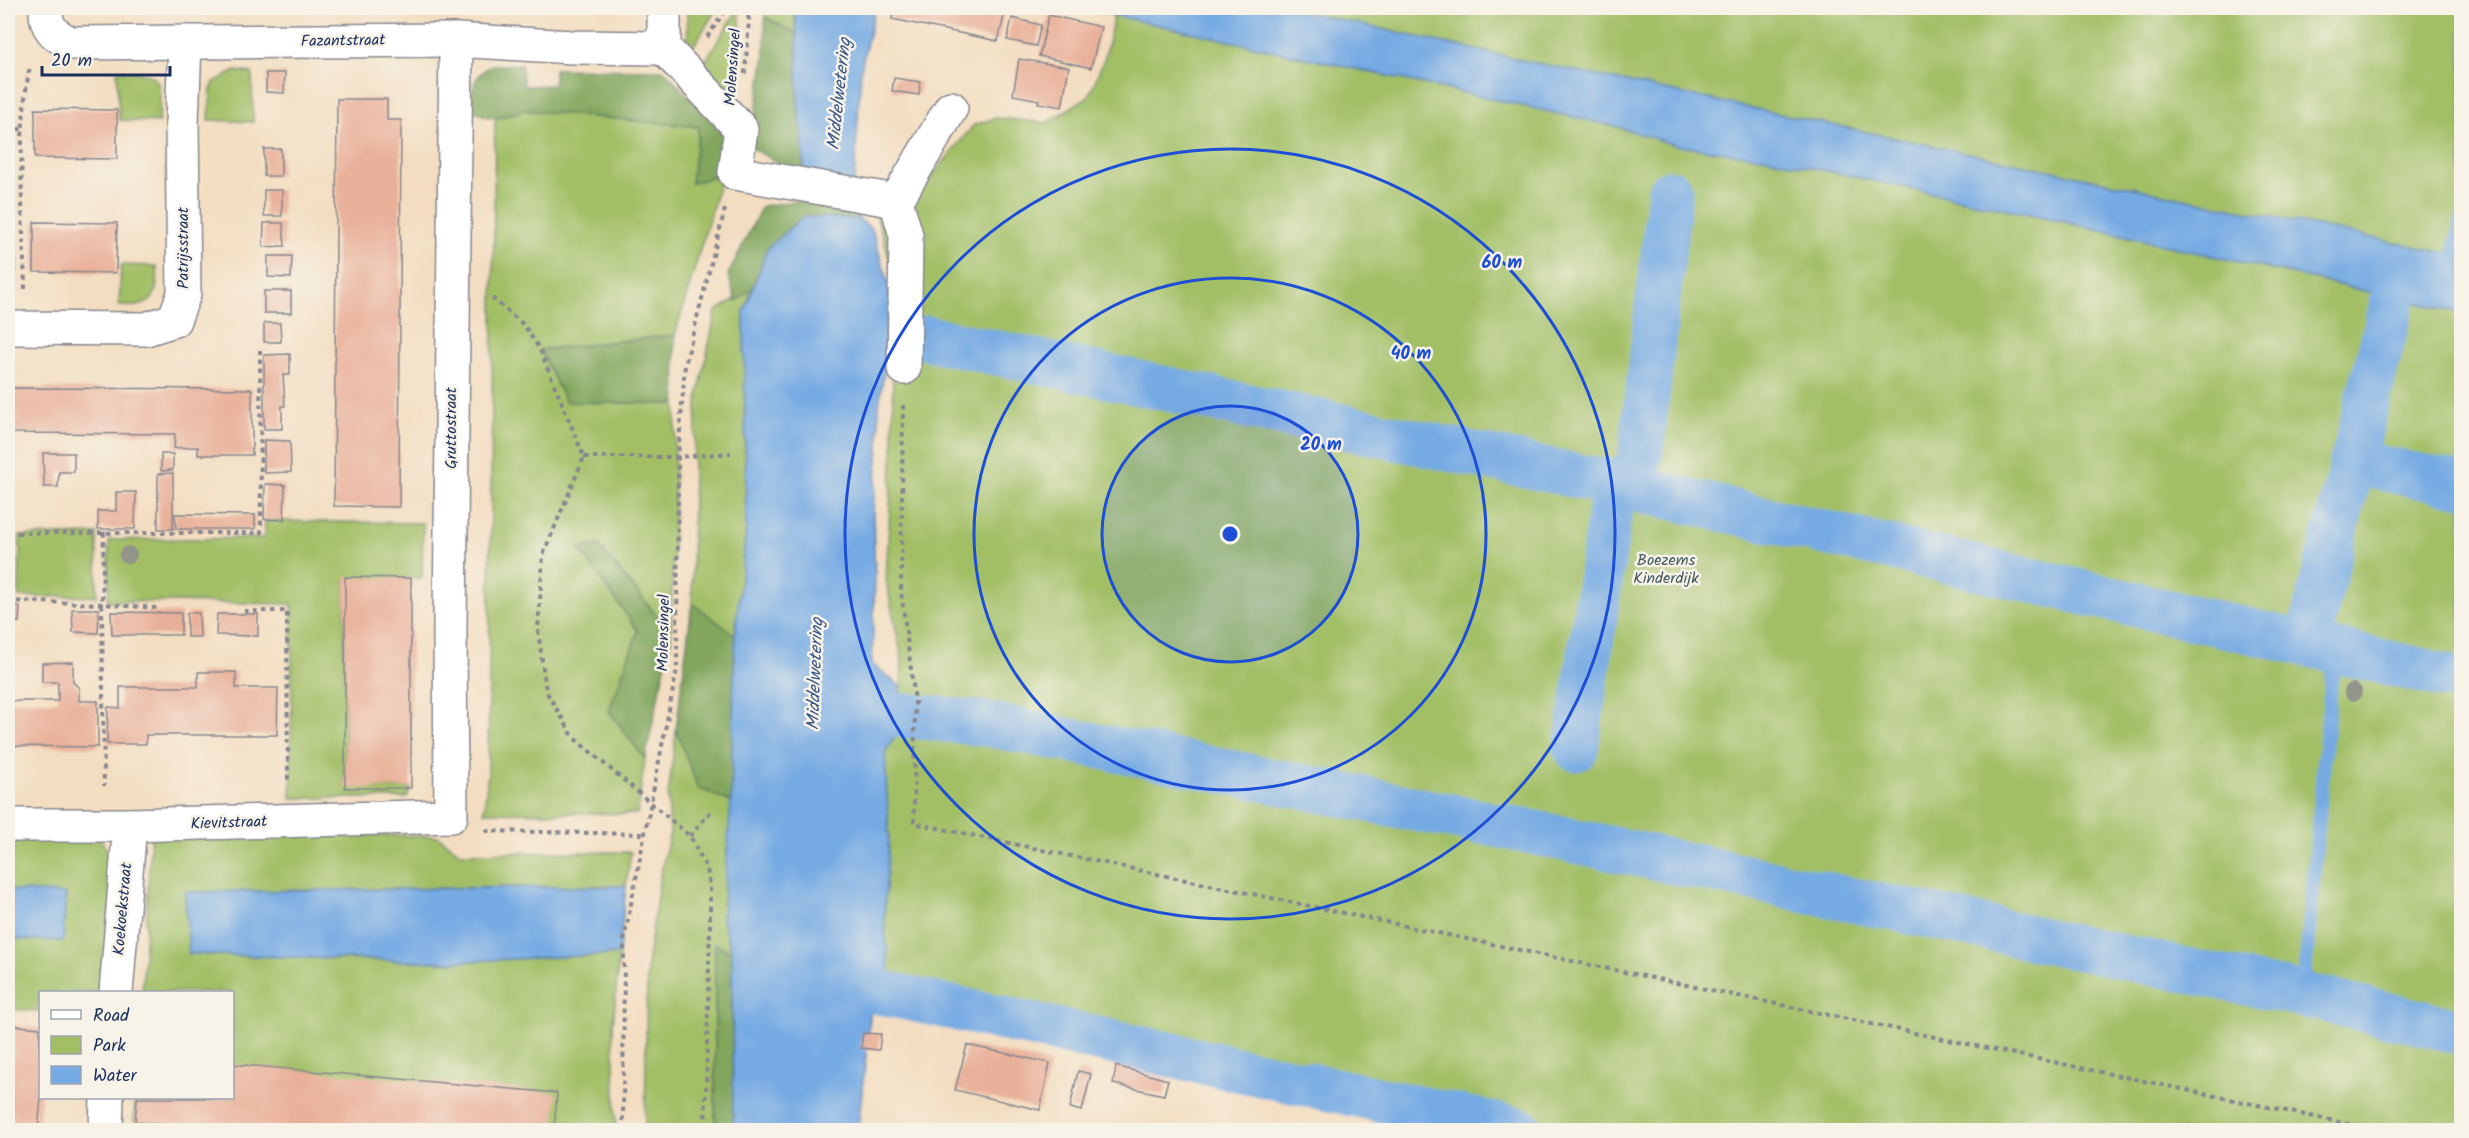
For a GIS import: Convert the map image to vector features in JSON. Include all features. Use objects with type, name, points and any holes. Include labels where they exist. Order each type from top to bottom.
[{"type":"street","name":"Fazantstraat","points":[[46,8],[45,17],[53,34],[70,43],[456,40],[572,47],[664,48]]},
{"type":"street","points":[[664,8],[664,48],[741,129],[735,173],[896,201]]},
{"type":"street","name":"Gruttostraat","points":[[451,816],[452,281],[456,40]]},
{"type":"street","name":"Patrijsstraat","points":[[8,328],[146,329],[174,320],[184,294],[185,42]]},
{"type":"street","points":[[904,368],[906,235],[896,201],[951,108]]},
{"type":"street","name":"Kievitstraat","points":[[8,825],[130,825],[451,816]]},
{"type":"street","name":"Koekoekstraat","points":[[116,991],[130,825]]},
{"type":"street","points":[[106,1131],[107,1099]]},
{"type":"path","name":"Molensingel","points":[[741,129],[748,20],[746,8]]},
{"type":"path","points":[[25,291],[22,129],[30,66]]},
{"type":"path","points":[[8,129],[22,129]]},
{"type":"path","name":"Molensingel","points":[[623,1131],[624,940],[677,669],[678,457],[685,365],[735,173]]},
{"type":"path","points":[[452,281],[492,298],[524,325],[540,350],[584,457],[543,555],[537,630],[546,690],[574,738],[690,836],[707,869],[710,885],[710,923],[705,1131]]},
{"type":"path","points":[[8,532],[261,533],[260,350]]},
{"type":"path","points":[[904,368],[901,591],[915,701],[914,823],[2377,1131]]},
{"type":"path","points":[[584,457],[678,457],[731,453]]},
{"type":"path","points":[[104,532],[102,603],[105,792]]},
{"type":"path","points":[[8,601],[102,603],[157,608]]},
{"type":"path","points":[[244,611],[287,611],[288,794]]},
{"type":"path","points":[[690,836],[712,810]]},
{"type":"path","points":[[451,816],[488,833],[644,834]]},
{"type":"green space","points":[[687,8],[717,8],[693,47],[688,49]]},
{"type":"green space","points":[[739,8],[740,57],[734,105],[702,66]]},
{"type":"green space","points":[[763,8],[794,8],[797,34],[765,17]]},
{"type":"green space","name":"Boezems Kinderdijk","points":[[1082,8],[2461,8],[2461,1130],[1566,1130],[874,979],[888,829],[885,753],[900,727],[902,659],[886,580],[893,449],[893,270],[871,198],[908,205],[974,125],[996,118],[1047,123],[1089,96],[1105,57],[1114,15]]},
{"type":"green space","points":[[765,17],[797,34],[798,104],[803,139],[854,185],[859,219],[803,217],[768,248],[752,289],[736,301],[728,275],[762,206],[803,200],[804,177],[750,147],[765,55]]},
{"type":"green space","points":[[492,65],[521,65],[524,86],[554,85],[554,69],[664,70],[722,133],[725,155],[722,175],[691,183],[699,127],[523,110],[496,117],[484,116],[471,108],[473,88],[481,73]]},
{"type":"green space","points":[[117,71],[144,73],[157,81],[160,96],[159,122],[119,120]]},
{"type":"green space","points":[[236,71],[252,73],[253,122],[209,120],[211,90],[214,82]]},
{"type":"green space","points":[[523,110],[699,127],[691,183],[722,175],[675,335],[540,350],[566,402],[676,404],[671,639],[658,617],[598,545],[579,548],[638,631],[609,711],[645,759],[637,814],[484,812],[488,773],[495,119]]},
{"type":"green space","points":[[121,265],[157,266],[157,287],[151,300],[139,306],[119,306]]},
{"type":"green space","points":[[752,289],[744,312],[746,531],[735,635],[692,603],[693,466],[698,396],[716,311]]},
{"type":"green space","points":[[675,335],[676,404],[566,402],[540,350]]},
{"type":"green space","points":[[265,521],[423,523],[422,578],[345,579],[345,787],[411,788],[407,798],[291,798],[292,604],[108,601],[109,540],[264,538]]},
{"type":"green space","points":[[97,534],[97,596],[19,597],[20,536]]},
{"type":"green space","points":[[598,545],[658,617],[671,639],[645,759],[609,711],[638,631],[579,548]]},
{"type":"green space","points":[[692,603],[735,635],[731,802],[698,788],[676,730]]},
{"type":"green space","points":[[676,730],[698,788],[731,802],[722,919],[732,953],[715,943],[715,1130],[645,1130],[647,966],[660,876],[670,833],[668,796]]},
{"type":"green space","points":[[285,834],[438,836],[460,853],[631,852],[626,886],[185,892],[189,954],[446,962],[619,954],[613,1025],[616,1130],[139,1130],[134,1120],[135,1099],[234,1099],[234,991],[142,991],[151,837]]},
{"type":"green space","points":[[8,836],[99,837],[109,853],[114,873],[108,991],[39,991],[39,1011],[8,1009],[8,939],[63,940],[66,894],[8,890]]},
{"type":"green space","points":[[715,943],[732,953],[733,1130],[715,1130]]},
{"type":"water","name":"Middelwetering","points":[[794,8],[875,8],[861,68],[854,185],[804,177]]},
{"type":"water","points":[[1081,8],[1287,8],[1517,59],[2461,256],[2461,313],[2035,215],[1762,157],[1678,146],[1618,127]]},
{"type":"water","name":"Middelwetering","points":[[803,217],[859,219],[872,229],[891,292],[879,406],[879,448],[873,513],[875,578],[872,664],[900,686],[900,727],[885,753],[889,840],[884,919],[889,969],[874,979],[858,1130],[733,1130],[732,953],[722,919],[731,802],[735,635],[746,531],[744,312],[768,248]]},
{"type":"water","points":[[626,886],[619,954],[446,962],[189,954],[185,892]]},
{"type":"water","points":[[8,890],[66,894],[63,941],[8,939]]},
{"type":"building","points":[[894,8],[1006,8],[998,41],[892,19]]},
{"type":"building","points":[[1049,15],[1101,27],[1091,68],[1039,56]]},
{"type":"building","points":[[1012,18],[1041,25],[1036,46],[1007,40]]},
{"type":"building","points":[[1019,59],[1069,67],[1062,107],[1038,103],[1039,100],[1013,95]]},
{"type":"building","points":[[266,73],[285,73],[284,93],[266,92]]},
{"type":"building","points":[[894,78],[920,82],[919,95],[892,91]]},
{"type":"building","points":[[337,99],[387,99],[387,120],[401,120],[399,507],[334,506]]},
{"type":"building","points":[[35,109],[117,110],[117,159],[35,158]]},
{"type":"building","points":[[264,149],[281,149],[281,176],[264,176]]},
{"type":"building","points":[[264,190],[282,190],[282,216],[264,216]]},
{"type":"building","points":[[34,222],[117,223],[116,273],[34,272]]},
{"type":"building","points":[[264,223],[283,223],[285,246],[263,247]]},
{"type":"building","points":[[8,227],[15,227],[15,272],[8,272]]},
{"type":"building","points":[[268,256],[292,256],[291,278],[268,277]]},
{"type":"building","points":[[264,291],[291,291],[291,313],[264,313]]},
{"type":"building","points":[[264,323],[280,323],[281,342],[264,342]]},
{"type":"building","points":[[290,354],[290,375],[283,375],[285,406],[282,406],[282,429],[264,429],[264,355]]},
{"type":"building","points":[[8,388],[252,389],[252,455],[198,455],[198,447],[174,448],[175,434],[8,433]]},
{"type":"building","points":[[264,440],[290,441],[291,472],[264,473]]},
{"type":"building","points":[[43,453],[74,453],[74,472],[59,472],[58,487],[44,487]]},
{"type":"building","points":[[161,454],[173,454],[173,470],[161,471]]},
{"type":"building","points":[[173,473],[173,529],[158,529],[158,474]]},
{"type":"building","points":[[265,484],[285,485],[284,520],[264,519]]},
{"type":"building","points":[[116,492],[136,492],[135,529],[98,529],[98,511],[116,511]]},
{"type":"building","points":[[175,514],[255,515],[255,529],[176,529]]},
{"type":"building","points":[[345,577],[411,578],[411,788],[345,788]]},
{"type":"building","points":[[8,606],[20,606],[19,622],[8,622]]},
{"type":"building","points":[[72,609],[99,609],[98,633],[73,632]]},
{"type":"building","points":[[111,612],[181,613],[181,635],[112,635]]},
{"type":"building","points":[[187,613],[199,613],[200,637],[187,637]]},
{"type":"building","points":[[217,614],[258,614],[258,636],[216,635]]},
{"type":"building","points":[[73,662],[73,682],[79,688],[79,701],[98,701],[98,747],[8,746],[8,701],[58,701],[58,682],[42,682],[42,663]]},
{"type":"building","points":[[198,672],[236,672],[236,688],[278,688],[277,735],[146,735],[146,744],[107,744],[108,707],[120,708],[120,687],[198,687]]},
{"type":"building","points":[[8,1025],[39,1028],[39,1099],[41,1099],[38,1130],[8,1130]]},
{"type":"building","points":[[863,1033],[881,1034],[879,1050],[861,1048]]},
{"type":"building","points":[[967,1045],[1050,1063],[1040,1110],[955,1090]]},
{"type":"building","points":[[234,1064],[557,1093],[554,1130],[231,1130],[135,1122],[137,1099],[234,1099]]},
{"type":"building","points":[[1116,1066],[1168,1080],[1164,1095],[1113,1084]]},
{"type":"building","points":[[1078,1071],[1091,1074],[1082,1111],[1070,1108]]},
{"type":"waterway","points":[[1576,749],[1614,484],[1639,468],[1670,192]]},
{"type":"waterway","points":[[2453,255],[2462,219]]},
{"type":"waterway","points":[[2307,645],[2400,271]]},
{"type":"waterway","points":[[927,338],[1614,484],[2462,680]]},
{"type":"waterway","points":[[2351,462],[2462,485]]},
{"type":"waterway","points":[[2303,995],[2334,651]]},
{"type":"waterway","points":[[838,714],[901,715],[987,724],[1551,836],[2303,995],[2462,1032]]},
{"type":"waterway","points":[[812,986],[856,987],[1520,1130]]}]
